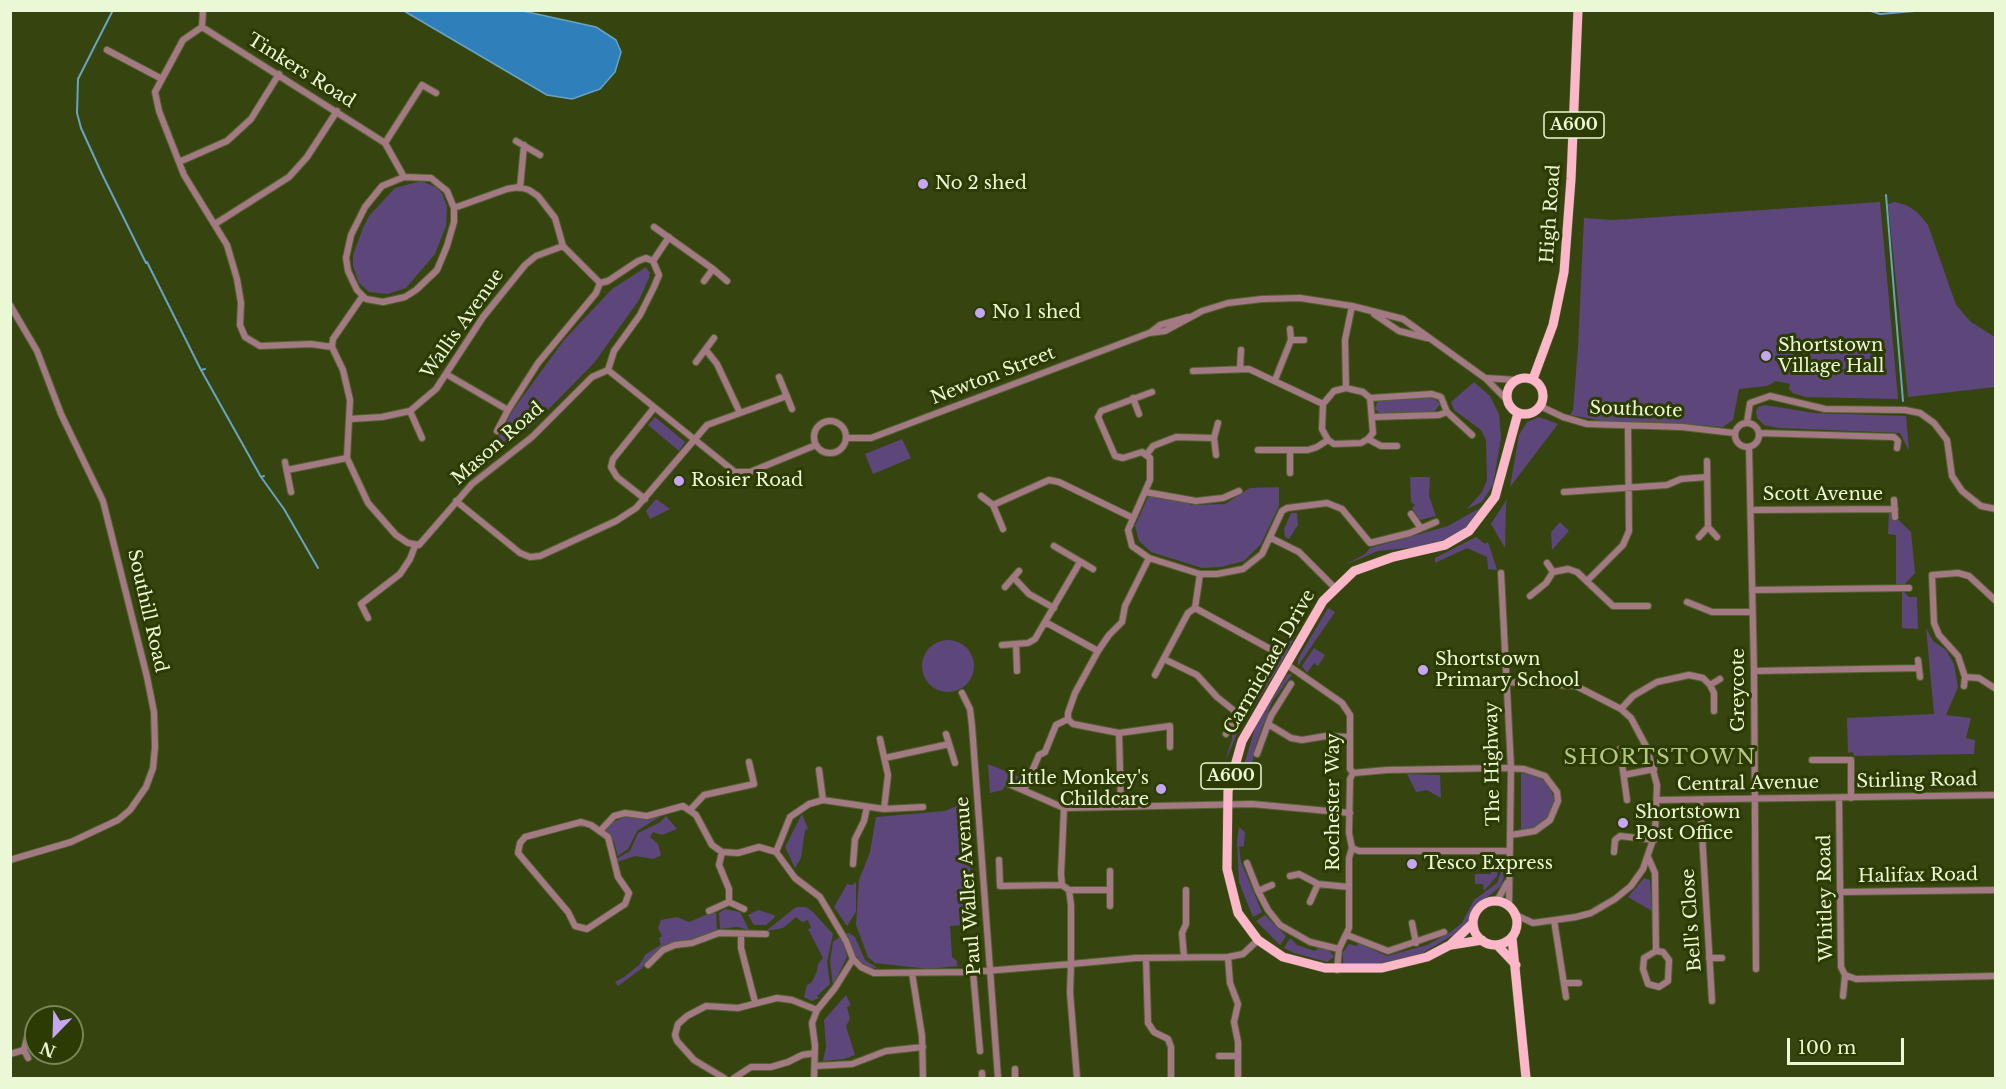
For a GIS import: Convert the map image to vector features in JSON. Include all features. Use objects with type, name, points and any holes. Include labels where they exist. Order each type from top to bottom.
[{"type":"main road","name":"High Road","points":[[1533,380],[1553,325],[1564,272],[1571,178],[1578,10]]},
{"type":"main road","points":[[1516,380],[1533,380],[1538,383],[1543,394],[1540,406],[1528,414],[1518,413],[1510,408],[1507,400],[1508,389],[1516,380]]},
{"type":"main road","name":"Carmichael Drive","points":[[1482,940],[1450,945],[1404,964],[1368,970],[1337,970],[1294,962],[1258,940],[1238,913],[1229,879],[1227,804],[1232,770],[1242,741],[1319,606],[1347,574],[1368,565],[1433,549],[1457,539],[1482,516],[1495,497],[1518,413]]},
{"type":"main road","points":[[1516,965],[1497,945],[1482,940],[1473,923],[1474,916],[1483,905],[1497,901],[1509,906],[1516,915],[1517,928],[1512,938],[1516,965],[1526,1078]]},
{"type":"main road","name":"Carmichael Drive","points":[[1450,945],[1473,923]]},
{"type":"main road","points":[[1497,945],[1512,938]]},
{"type":"street","points":[[203,10],[202,27],[183,40],[155,92],[184,175],[227,245],[241,303],[240,325],[245,337],[260,346],[311,344],[332,347]]},
{"type":"street","name":"Tinkers Road","points":[[202,27],[385,143],[404,177]]},
{"type":"street","points":[[107,50],[162,80]]},
{"type":"street","points":[[179,162],[227,141],[251,119],[279,74]]},
{"type":"street","points":[[385,143],[422,85],[436,93]]},
{"type":"street","points":[[215,224],[289,177],[307,157],[337,111]]},
{"type":"street","points":[[516,141],[540,155]]},
{"type":"street","points":[[520,188],[524,146]]},
{"type":"street","points":[[404,177],[430,178],[447,190],[454,208],[447,246],[436,270],[416,290],[405,297],[383,302],[362,297],[348,270],[346,258],[351,235],[365,207],[382,186],[404,177]]},
{"type":"street","points":[[454,208],[507,189],[529,190],[547,206],[555,218],[563,246],[600,283]]},
{"type":"street","points":[[654,227],[728,281]]},
{"type":"street","points":[[653,261],[669,237]]},
{"type":"street","name":"Wallis Avenue","points":[[350,419],[382,417],[410,411],[436,389],[483,317],[525,265],[536,256],[563,246]]},
{"type":"street","points":[[600,283],[608,281],[638,261],[646,258],[653,261],[659,275],[640,315],[614,351],[608,370],[729,468],[742,474],[816,445]]},
{"type":"street","points":[[704,281],[713,269]]},
{"type":"street","points":[[497,431],[538,363],[596,292],[600,283]]},
{"type":"street","points":[[362,297],[333,339],[332,347],[348,386],[350,419],[347,458],[368,503],[380,519],[396,536],[415,546]]},
{"type":"street","name":"Newton Street","points":[[846,438],[872,438],[1149,333],[1160,325],[1228,303],[1262,298],[1300,298],[1352,306],[1372,313],[1403,319],[1485,378],[1507,400]]},
{"type":"street","name":"Southill Road","points":[[10,305],[37,351],[61,414],[103,501],[147,677],[154,712],[155,747],[153,768],[146,787],[130,810],[118,820],[71,842],[10,860]]},
{"type":"street","points":[[1346,388],[1345,340],[1352,306]]},
{"type":"street","name":"Newton Street","points":[[1372,313],[1399,331],[1430,339]]},
{"type":"street","points":[[1275,380],[1291,340],[1290,329]]},
{"type":"street","points":[[696,362],[714,338]]},
{"type":"street","points":[[1291,340],[1304,340]]},
{"type":"street","points":[[706,350],[717,364],[740,413]]},
{"type":"street","points":[[1240,369],[1241,350]]},
{"type":"street","points":[[1193,371],[1249,369],[1323,404]]},
{"type":"street","name":"Mason Road","points":[[368,618],[361,604],[400,574],[415,546],[423,542],[472,484],[532,437],[592,377],[608,370]]},
{"type":"street","points":[[446,374],[508,410]]},
{"type":"street","points":[[779,377],[792,409]]},
{"type":"street","points":[[1485,378],[1516,380]]},
{"type":"street","points":[[1346,388],[1363,392],[1370,398],[1373,433],[1361,443],[1334,444],[1328,440],[1322,429],[1323,404],[1334,391],[1346,388]]},
{"type":"street","points":[[1147,454],[1138,452],[1124,458],[1115,456],[1099,422],[1101,411],[1152,392]]},
{"type":"street","points":[[1370,398],[1432,394],[1441,397],[1447,412],[1472,435]]},
{"type":"street","points":[[456,501],[510,546],[530,557],[560,549],[584,534],[616,521],[645,499],[707,425],[787,396]]},
{"type":"street","points":[[1747,422],[1750,403],[1770,396],[1825,409],[1905,410],[1920,413],[1941,431],[1947,440],[1952,477],[1962,491],[1981,506],[1995,509]]},
{"type":"street","points":[[1133,398],[1139,414]]},
{"type":"street","name":"Southcote","points":[[1540,406],[1572,421],[1628,427],[1682,427],[1734,433]]},
{"type":"street","points":[[645,499],[617,477],[611,466],[613,459],[654,408]]},
{"type":"street","points":[[410,411],[422,438]]},
{"type":"street","points":[[1373,417],[1439,415],[1447,412]]},
{"type":"street","points":[[825,422],[840,424],[846,438],[843,447],[834,453],[824,452],[816,445],[817,429],[825,422]]},
{"type":"street","points":[[1747,422],[1755,426],[1759,433],[1756,443],[1749,447],[1738,443],[1734,433],[1739,425],[1747,422]]},
{"type":"street","points":[[1216,455],[1214,438],[1218,423]]},
{"type":"street","points":[[1587,581],[1627,539],[1631,523],[1628,427]]},
{"type":"street","points":[[1759,433],[1894,437],[1898,441],[1898,448]]},
{"type":"street","points":[[1147,454],[1153,446],[1176,437],[1214,438]]},
{"type":"street","points":[[1368,439],[1381,447],[1397,446]]},
{"type":"street","points":[[1258,450],[1317,447],[1328,440]]},
{"type":"street","name":"Greycote","points":[[1749,447],[1752,510],[1756,969]]},
{"type":"street","points":[[1290,450],[1290,473]]},
{"type":"street","points":[[1147,454],[1152,474],[1131,517],[1129,538],[1138,552],[1149,558],[1200,574],[1217,574],[1243,568],[1262,554],[1282,511],[1287,508],[1327,503],[1342,509],[1370,543],[1410,533],[1436,522]]},
{"type":"street","points":[[287,471],[347,458]]},
{"type":"street","points":[[1707,461],[1708,527],[1717,537]]},
{"type":"street","points":[[285,462],[291,492]]},
{"type":"street","points":[[1564,492],[1667,485],[1681,479],[1707,477]]},
{"type":"street","points":[[993,506],[1048,480],[1059,482],[1131,517]]},
{"type":"street","points":[[1145,492],[1197,501],[1223,498],[1239,491]]},
{"type":"street","points":[[981,496],[993,506],[1003,529]]},
{"type":"street","points":[[1894,500],[1895,517]]},
{"type":"street","name":"Scott Avenue","points":[[1752,510],[1895,509]]},
{"type":"street","points":[[1411,514],[1420,527]]},
{"type":"street","points":[[1699,537],[1708,527]]},
{"type":"street","points":[[1271,538],[1299,552],[1334,587]]},
{"type":"street","points":[[1054,546],[1093,569]]},
{"type":"street","points":[[1024,790],[1039,755],[1045,752],[1056,725],[1068,719],[1075,693],[1098,651],[1122,622],[1125,606],[1149,558]]},
{"type":"street","points":[[1002,645],[1035,639],[1047,623],[1080,562]]},
{"type":"street","points":[[1547,563],[1553,572]]},
{"type":"street","points":[[1553,572],[1573,570],[1613,606],[1648,606]]},
{"type":"street","points":[[1005,587],[1018,571]]},
{"type":"street","points":[[1530,596],[1546,584],[1553,572]]},
{"type":"street","name":"The Highway","points":[[1501,573],[1511,768],[1509,906]]},
{"type":"street","points":[[1964,686],[1965,677],[1958,656],[1940,635],[1934,623],[1932,575],[1958,573],[1969,576],[1995,601]]},
{"type":"street","points":[[1155,675],[1188,613],[1195,608],[1200,574]]},
{"type":"street","points":[[1014,578],[1029,594],[1054,608]]},
{"type":"street","points":[[1752,590],[1909,588]]},
{"type":"street","points":[[1687,602],[1712,612],[1752,612]]},
{"type":"street","name":"Carmichael Drive","points":[[1195,608],[1272,650],[1272,657],[1226,734]]},
{"type":"street","points":[[1047,623],[1098,651]]},
{"type":"street","points":[[1016,644],[1017,671]]},
{"type":"street","points":[[1164,659],[1197,675],[1216,697],[1237,713]]},
{"type":"street","points":[[1918,660],[1920,677]]},
{"type":"street","name":"Rochester Way","points":[[1287,664],[1348,709],[1350,769],[1353,773],[1350,779],[1352,848],[1347,935],[1339,949],[1337,970]]},
{"type":"street","points":[[1754,671],[1919,668]]},
{"type":"street","points":[[1621,710],[1645,688],[1675,676],[1697,676],[1710,685],[1714,693],[1714,711]]},
{"type":"street","points":[[1965,677],[1979,678],[1995,689]]},
{"type":"street","points":[[1710,685],[1720,679]]},
{"type":"street","points":[[1507,682],[1576,686],[1621,710],[1639,732],[1654,769],[1657,800],[1654,840],[1648,857],[1637,880],[1615,899],[1591,912],[1554,920],[1533,923],[1516,915]]},
{"type":"street","points":[[1257,754],[1268,724],[1291,684]]},
{"type":"street","name":"Paul Waller Avenue","points":[[963,693],[970,709],[972,726],[998,1078]]},
{"type":"street","points":[[1068,719],[1073,724],[1119,733],[1170,726],[1170,747]]},
{"type":"street","points":[[1268,724],[1291,738],[1302,741],[1326,736],[1350,737]]},
{"type":"street","points":[[1119,733],[1121,807]]},
{"type":"street","points":[[946,734],[955,763]]},
{"type":"street","points":[[880,739],[888,775],[884,808]]},
{"type":"street","points":[[885,758],[949,744]]},
{"type":"street","points":[[1620,749],[1627,800]]},
{"type":"street","points":[[1812,760],[1851,760],[1851,798]]},
{"type":"street","points":[[690,810],[704,795],[754,784],[749,762]]},
{"type":"street","points":[[1353,773],[1387,770],[1511,768],[1545,776],[1557,792],[1556,811],[1544,827],[1526,834],[1511,835]]},
{"type":"street","points":[[1624,775],[1654,769]]},
{"type":"street","points":[[819,770],[823,800]]},
{"type":"street","points":[[1009,784],[1064,808],[1227,804],[1273,805],[1350,813]]},
{"type":"street","name":"Stirling Road","points":[[1839,798],[1995,795]]},
{"type":"street","name":"Central Avenue","points":[[1657,800],[1839,798]]},
{"type":"street","name":"Whitley Road","points":[[1839,798],[1841,967],[1845,975],[1843,996]]},
{"type":"street","points":[[776,852],[790,817],[809,804],[823,800],[867,807],[923,807]]},
{"type":"street","name":"Bell's Close","points":[[1700,800],[1712,1001]]},
{"type":"street","points":[[600,831],[614,816],[625,813],[647,816],[683,806],[696,815],[712,845],[723,852],[738,853],[759,847],[776,852],[795,878],[820,897],[846,942],[853,959],[861,967],[874,972],[973,972],[1146,958],[1228,957],[1243,954],[1258,940]]},
{"type":"street","points":[[853,864],[855,838],[864,821],[867,807]]},
{"type":"street","points":[[1062,885],[1061,829],[1064,808]]},
{"type":"street","points":[[581,822],[600,831],[608,837],[615,868],[629,893],[628,899],[592,928],[580,929],[575,926],[568,912],[553,897],[539,875],[524,862],[518,853],[520,843],[525,837],[581,822]]},
{"type":"street","points":[[1614,852],[1615,840],[1620,836],[1654,840]]},
{"type":"street","points":[[1352,848],[1359,851],[1510,851]]},
{"type":"street","points":[[723,852],[719,865],[729,889],[729,902]]},
{"type":"street","points":[[1648,857],[1655,873],[1656,951]]},
{"type":"street","points":[[999,860],[1000,886],[1062,885],[1069,890],[1110,890]]},
{"type":"street","points":[[1248,863],[1268,910],[1290,933],[1310,942],[1339,949]]},
{"type":"street","points":[[1110,871],[1110,906]]},
{"type":"street","points":[[1290,876],[1299,874],[1318,884],[1349,887]]},
{"type":"street","name":"The Highway","points":[[1497,901],[1508,882]]},
{"type":"street","points":[[1310,902],[1318,884]]},
{"type":"street","points":[[1258,891],[1272,885]]},
{"type":"street","points":[[1069,890],[1070,993],[1077,1078]]},
{"type":"street","points":[[1184,957],[1182,933],[1186,924],[1186,890]]},
{"type":"street","name":"Halifax Road","points":[[1840,892],[1995,890]]},
{"type":"street","points":[[709,911],[729,902],[744,909]]},
{"type":"street","points":[[1554,920],[1566,997]]},
{"type":"street","points":[[1412,924],[1416,943]]},
{"type":"street","points":[[1347,935],[1388,951],[1444,932]]},
{"type":"street","points":[[648,965],[663,950],[719,933],[766,934]]},
{"type":"street","points":[[741,934],[741,948],[755,1002]]},
{"type":"street","points":[[1656,951],[1663,952],[1670,960],[1668,981],[1659,987],[1652,986],[1645,980],[1643,969],[1644,958],[1656,951]]},
{"type":"street","points":[[1228,957],[1230,982],[1238,1004],[1234,1022],[1238,1076]]},
{"type":"street","points":[[1146,958],[1148,1023],[1154,1032],[1168,1040],[1171,1047],[1171,1078]]},
{"type":"street","points":[[1709,958],[1722,958]]},
{"type":"street","points":[[814,1078],[815,1053],[812,1023],[817,1010],[835,988],[853,959]]},
{"type":"street","points":[[973,972],[980,1051]]},
{"type":"street","points":[[912,973],[923,1047],[923,1078]]},
{"type":"street","points":[[1845,975],[1856,979],[1995,976]]},
{"type":"street","points":[[1565,983],[1579,983]]},
{"type":"street","points":[[724,1078],[701,1066],[684,1050],[675,1035],[678,1024],[706,1006],[738,1008],[777,998],[792,1000],[817,1010]]},
{"type":"street","points":[[815,1066],[852,1064],[886,1051],[923,1047]]},
{"type":"street","points":[[10,1054],[24,1050]]},
{"type":"street","points":[[734,1078],[751,1067],[771,1067],[802,1055],[815,1053]]},
{"type":"street","points":[[1219,1056],[1238,1056]]},
{"type":"street","points":[[1015,1069],[1016,1078]]},
{"type":"shaded area","points":[[421,181],[436,187],[442,193],[447,207],[446,226],[435,254],[406,288],[388,294],[369,292],[359,283],[353,266],[353,255],[363,228],[369,216],[395,188]]},
{"type":"shaded area","points":[[1880,202],[1898,399],[1805,397],[1793,393],[1789,389],[1790,384],[1776,381],[1767,386],[1739,389],[1733,420],[1723,427],[1675,423],[1615,423],[1570,415],[1573,410],[1578,347],[1584,218],[1614,220]]},
{"type":"shaded area","points":[[1895,202],[1906,205],[1917,212],[1928,225],[1956,305],[1971,322],[1995,337],[1995,387],[1908,397],[1888,204]]},
{"type":"shaded area","points":[[646,267],[650,273],[649,278],[639,300],[594,363],[535,423],[487,459],[513,410],[564,340],[612,289]]},
{"type":"shaded area","points":[[1474,382],[1490,396],[1499,414],[1501,438],[1493,485],[1482,502],[1467,509],[1482,492],[1487,480],[1486,440],[1481,430],[1454,410],[1451,402]]},
{"type":"shaded area","points":[[1433,397],[1440,404],[1435,411],[1382,415],[1375,409],[1378,400]]},
{"type":"shaded area","points":[[1765,405],[1814,413],[1906,416],[1909,451],[1900,433],[1779,428],[1764,425],[1757,418],[1756,412],[1758,407]]},
{"type":"shaded area","points":[[655,417],[685,442],[679,451],[648,425]]},
{"type":"shaded area","points":[[1539,417],[1558,424],[1510,487],[1519,435],[1527,422]]},
{"type":"shaded area","points":[[902,439],[911,458],[873,474],[865,454]]},
{"type":"shaded area","points":[[1410,477],[1430,477],[1429,496],[1436,516],[1420,520],[1412,508],[1415,505],[1411,502]]},
{"type":"shaded area","points":[[1279,487],[1279,506],[1261,544],[1244,561],[1221,567],[1202,568],[1151,552],[1139,541],[1135,526],[1148,497],[1171,497],[1192,505],[1225,504],[1250,488]]},
{"type":"shaded area","points":[[656,499],[670,509],[650,519],[646,511]]},
{"type":"shaded area","points":[[1507,499],[1506,504],[1505,548],[1491,524]]},
{"type":"shaded area","points":[[1487,504],[1464,529],[1447,539],[1418,547],[1378,551],[1345,565],[1365,554],[1370,548],[1448,526]]},
{"type":"shaded area","points":[[1889,511],[1911,532],[1915,573],[1903,586],[1896,585],[1896,535],[1888,534]]},
{"type":"shaded area","points":[[1291,513],[1297,513],[1298,525],[1289,539],[1285,537],[1284,529]]},
{"type":"shaded area","points":[[1560,522],[1569,531],[1552,550],[1551,532]]},
{"type":"shaded area","points":[[1476,537],[1485,544],[1488,542],[1497,570],[1488,569],[1487,557],[1467,548],[1435,563],[1435,558]]},
{"type":"shaded area","points":[[1902,590],[1909,597],[1917,597],[1918,629],[1902,628]]},
{"type":"shaded area","points":[[1313,596],[1286,655],[1237,734],[1225,762],[1232,739],[1232,727],[1236,728],[1241,720],[1240,714],[1244,716],[1247,710],[1244,708],[1245,705],[1250,705],[1258,693],[1256,686],[1273,666],[1276,657],[1283,654]]},
{"type":"shaded area","points":[[1328,608],[1335,612],[1298,666],[1298,659]]},
{"type":"shaded area","points":[[1926,628],[1933,641],[1946,650],[1954,664],[1958,687],[1946,715],[1971,718],[1966,738],[1975,740],[1974,754],[1854,756],[1853,752],[1848,753],[1847,718],[1934,714]]},
{"type":"shaded area","points":[[943,640],[953,640],[963,644],[970,651],[974,666],[970,681],[963,688],[953,692],[943,692],[933,688],[926,681],[922,671],[922,661],[926,651],[933,644]]},
{"type":"shaded area","points":[[1314,648],[1325,655],[1318,666],[1314,663],[1307,673],[1302,666]]},
{"type":"shaded area","points":[[1293,673],[1272,702],[1256,744],[1249,780],[1240,779],[1256,724],[1287,675]]},
{"type":"shaded area","points":[[988,764],[1025,779],[1023,783],[1008,778],[1003,790],[990,793]]},
{"type":"shaded area","points":[[1521,771],[1538,776],[1548,784],[1555,800],[1546,821],[1536,828],[1521,830]]},
{"type":"shaded area","points":[[1407,774],[1440,775],[1441,798],[1427,790],[1416,792]]},
{"type":"shaded area","points":[[966,802],[974,924],[950,926],[952,957],[957,961],[957,966],[929,969],[875,963],[868,957],[856,925],[859,880],[870,852],[876,817],[945,811]]},
{"type":"shaded area","points":[[664,814],[637,831],[628,849],[618,856],[614,842],[606,832],[607,825],[628,815],[634,818],[651,818]]},
{"type":"shaded area","points":[[802,814],[808,829],[805,830],[801,858],[795,868],[785,847]]},
{"type":"shaded area","points":[[666,816],[677,829],[662,835],[653,832],[650,837],[658,844],[661,855],[654,859],[635,856],[617,862],[616,859],[630,851],[638,833],[659,823]]},
{"type":"shaded area","points":[[1239,827],[1245,832],[1244,846],[1239,847],[1241,862],[1262,912],[1253,917],[1239,882],[1237,841]]},
{"type":"shaded area","points":[[1491,856],[1497,856],[1497,876],[1484,891],[1483,884],[1475,884],[1475,874],[1491,874]]},
{"type":"shaded area","points":[[1502,870],[1506,870],[1501,886],[1474,908],[1468,922],[1455,934],[1419,955],[1390,965],[1343,963],[1343,952],[1349,944],[1357,946],[1358,943],[1387,956],[1427,945],[1452,931],[1462,923],[1474,900],[1497,883]]},
{"type":"shaded area","points":[[1644,878],[1650,880],[1652,911],[1628,897]]},
{"type":"shaded area","points":[[856,882],[856,912],[847,926],[834,907],[847,884],[852,885]]},
{"type":"shaded area","points":[[796,907],[806,907],[813,912],[833,934],[827,962],[830,984],[817,996],[819,998],[812,1001],[804,997],[807,985],[812,982],[818,964],[823,958],[808,929],[811,928],[808,920],[802,922],[796,917],[783,928],[766,931]]},
{"type":"shaded area","points":[[725,909],[740,912],[749,930],[737,927],[720,929],[719,913]]},
{"type":"shaded area","points":[[758,910],[775,917],[766,925],[754,925],[748,915]]},
{"type":"shaded area","points":[[713,912],[716,913],[717,930],[690,941],[673,943],[653,956],[641,969],[618,986],[615,982],[639,965],[646,954],[661,945],[659,938],[662,936],[658,928],[661,920],[677,917],[689,922]]},
{"type":"shaded area","points":[[1265,915],[1286,936],[1280,945],[1256,921]]},
{"type":"shaded area","points":[[849,933],[855,937],[865,960],[879,969],[867,966],[858,960],[844,934]]},
{"type":"shaded area","points":[[841,936],[847,957],[833,985],[830,961],[833,942]]},
{"type":"shaded area","points":[[1290,938],[1297,945],[1315,951],[1319,947],[1329,950],[1334,957],[1327,962],[1294,953],[1284,948]]},
{"type":"shaded area","points":[[846,995],[851,1005],[847,1007],[850,1019],[846,1026],[855,1055],[844,1059],[823,1061],[826,1047],[824,1020]]},
{"type":"water","points":[[404,11],[523,11],[596,27],[616,40],[621,52],[615,72],[600,89],[572,99],[547,95]]},
{"type":"waterway","points":[[113,10],[78,79],[77,113],[81,128],[102,174],[146,263]]},
{"type":"waterway","points":[[1868,10],[1880,14],[1926,10]]},
{"type":"waterway","points":[[1886,195],[1903,401]]},
{"type":"waterway","points":[[147,262],[201,370]]},
{"type":"waterway","points":[[205,369],[201,370],[261,477]]},
{"type":"waterway","points":[[264,476],[261,477],[284,509],[318,568]]},
{"type":"place","name":"No 2 shed","points":[[923,184]]},
{"type":"place","name":"No 1 shed","points":[[980,313]]},
{"type":"place","name":"Shortstown Village Hall","points":[[1766,356]]},
{"type":"place","name":"Rosier Road","points":[[679,481]]},
{"type":"place","name":"Shortstown Primary School","points":[[1423,670]]},
{"type":"place","name":"Little Monkey's Childcare","points":[[1161,789]]},
{"type":"place","name":"Shortstown Post Office","points":[[1623,823]]},
{"type":"place","name":"Tesco Express","points":[[1412,864]]},
{"type":"district","name":"SHORTSTOWN","points":[[1660,758]]}]
